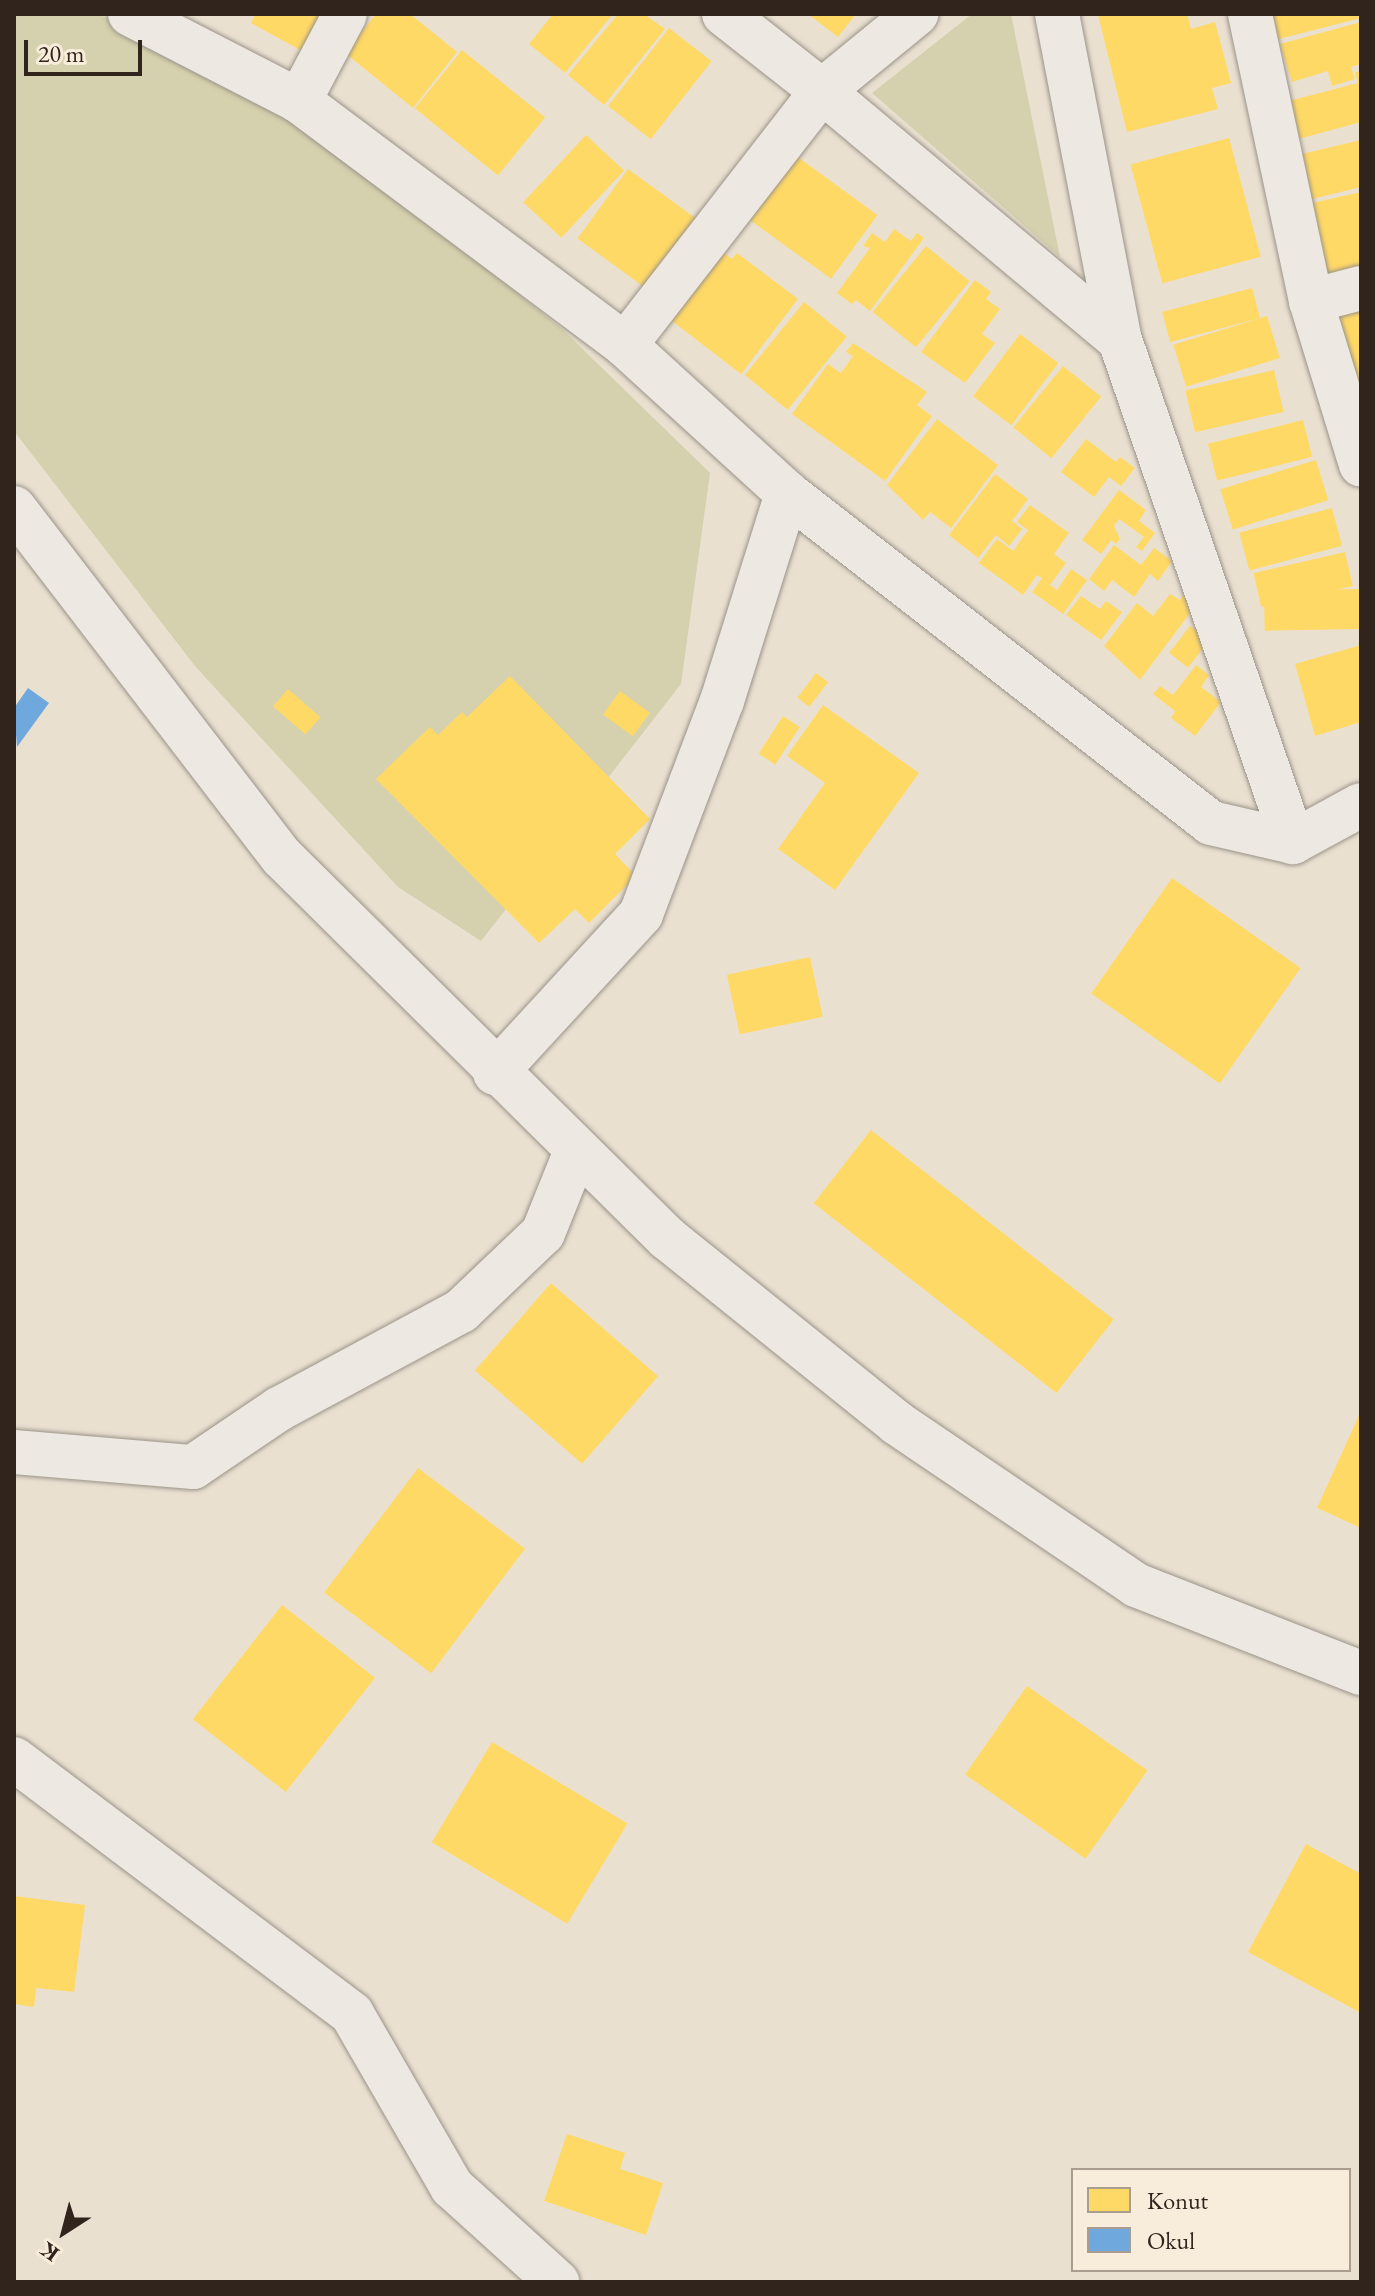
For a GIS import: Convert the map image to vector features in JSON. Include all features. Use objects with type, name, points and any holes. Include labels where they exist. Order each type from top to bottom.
[{"type":"street","points":[[130,14],[299,101],[625,345],[787,493],[1211,823],[1293,842],[1361,805]]},
{"type":"street","points":[[299,101],[345,14]]},
{"type":"street","points":[[724,14],[822,91],[1120,340]]},
{"type":"street","points":[[625,345],[822,91],[916,14]]},
{"type":"street","points":[[1057,14],[1120,340],[1293,842]]},
{"type":"street","points":[[1250,14],[1311,301],[1361,465]]},
{"type":"street","points":[[1311,301],[1361,288]]},
{"type":"street","points":[[495,1073],[641,914],[722,701],[787,493]]},
{"type":"street","points":[[14,508],[282,857],[495,1073],[667,1238],[897,1423],[1136,1585],[1361,1673]]},
{"type":"street","points":[[14,1452],[193,1467],[279,1409],[461,1311],[543,1233],[576,1151]]},
{"type":"street","points":[[14,1759],[352,2014],[452,2187],[557,2282]]},
{"type":"shaded area","points":[[14,14],[98,14],[280,104],[561,328],[710,473],[681,684],[481,941],[398,887],[195,666],[14,431]]},
{"type":"shaded area","points":[[972,14],[1011,14],[1060,257],[872,93]]},
{"type":"building: Konut","points":[[255,14],[322,14],[302,51],[251,23]]},
{"type":"building: Konut","points":[[376,14],[410,14],[457,52],[413,108],[345,53]]},
{"type":"building: Konut","points":[[553,14],[613,14],[565,73],[529,44]]},
{"type":"building: Konut","points":[[618,14],[644,14],[665,29],[604,105],[568,75]]},
{"type":"building: Konut","points":[[808,14],[856,14],[838,37]]},
{"type":"building: Konut","points":[[1187,14],[1191,29],[1215,22],[1231,83],[1212,88],[1218,109],[1127,132],[1098,15]]},
{"type":"building: Konut","points":[[1265,14],[1361,14],[1361,18],[1271,41]]},
{"type":"building: Konut","points":[[1361,22],[1361,64],[1351,67],[1355,79],[1332,86],[1328,71],[1292,82],[1280,44]]},
{"type":"building: Konut","points":[[669,28],[712,61],[651,139],[608,106]]},
{"type":"building: Konut","points":[[462,50],[545,117],[498,176],[415,108]]},
{"type":"building: Konut","points":[[1361,71],[1361,122],[1295,140],[1285,102],[1358,83],[1355,72]]},
{"type":"building: Konut","points":[[586,135],[624,170],[561,238],[523,202]]},
{"type":"building: Konut","points":[[1229,138],[1261,257],[1162,283],[1130,164]]},
{"type":"building: Konut","points":[[1361,140],[1361,187],[1304,201],[1293,156]]},
{"type":"building: Konut","points":[[795,155],[878,215],[831,279],[749,219]]},
{"type":"building: Konut","points":[[628,169],[699,221],[649,290],[577,239]]},
{"type":"building: Konut","points":[[1361,192],[1361,282],[1326,291],[1303,205]]},
{"type":"building: Konut","points":[[894,229],[911,241],[917,233],[924,238],[870,311],[856,300],[852,304],[837,293],[870,248],[863,246],[872,233],[885,242]]},
{"type":"building: Konut","points":[[926,246],[970,281],[916,347],[873,312]]},
{"type":"building: Konut","points":[[724,253],[732,259],[737,253],[798,299],[741,374],[672,321]]},
{"type":"building: Konut","points":[[975,280],[991,292],[986,299],[1000,309],[982,334],[995,343],[965,383],[921,352]]},
{"type":"building: Konut","points":[[1252,288],[1260,318],[1170,342],[1162,312]]},
{"type":"building: Konut","points":[[804,302],[847,337],[788,410],[745,375]]},
{"type":"building: Konut","points":[[1361,308],[1361,387],[1349,391],[1324,321]]},
{"type":"building: Konut","points":[[1267,316],[1280,358],[1186,387],[1173,345]]},
{"type":"building: Konut","points":[[1020,334],[1058,363],[1011,425],[973,396]]},
{"type":"building: Konut","points":[[853,343],[927,392],[917,405],[932,416],[885,481],[792,414],[828,364],[841,373],[853,356],[846,352]]},
{"type":"building: Konut","points":[[1063,366],[1101,397],[1051,458],[1013,427]]},
{"type":"building: Konut","points":[[1274,370],[1284,412],[1195,432],[1185,390]]},
{"type":"building: Konut","points":[[937,419],[998,465],[951,528],[930,512],[923,520],[887,485]]},
{"type":"building: Konut","points":[[1303,420],[1312,457],[1217,481],[1208,444]]},
{"type":"building: Konut","points":[[1086,439],[1116,462],[1120,457],[1135,468],[1121,486],[1109,477],[1094,497],[1061,472]]},
{"type":"building: Konut","points":[[1316,460],[1328,500],[1233,529],[1220,489]]},
{"type":"building: Konut","points":[[995,474],[1028,499],[1012,521],[1022,529],[1009,546],[996,535],[978,558],[949,535]]},
{"type":"building: Konut","points":[[1119,490],[1146,510],[1139,521],[1155,533],[1142,551],[1136,547],[1144,537],[1119,519],[1114,526],[1120,539],[1116,544],[1111,540],[1101,554],[1082,540]]},
{"type":"building: Konut","points":[[1030,505],[1069,533],[1054,554],[1066,563],[1050,585],[1057,590],[1071,569],[1087,580],[1063,614],[1032,592],[1042,578],[1037,575],[1023,595],[979,563],[997,539],[1013,551],[1028,530],[1017,522]]},
{"type":"building: Konut","points":[[1332,508],[1342,546],[1249,571],[1239,533]]},
{"type":"building: Konut","points":[[1114,545],[1141,565],[1154,548],[1172,561],[1158,581],[1150,574],[1134,597],[1112,580],[1104,591],[1089,579]]},
{"type":"building: Konut","points":[[1345,552],[1353,586],[1261,607],[1253,573]]},
{"type":"building: Konut","points":[[1360,589],[1361,629],[1265,631],[1264,591]]},
{"type":"building: Konut","points":[[1170,594],[1180,600],[1183,595],[1196,605],[1140,680],[1104,646],[1137,603],[1153,616]]},
{"type":"building: Konut","points":[[1081,596],[1100,609],[1106,601],[1122,612],[1101,640],[1066,615]]},
{"type":"building: Konut","points":[[1190,626],[1209,641],[1188,668],[1169,653]]},
{"type":"building: Konut","points":[[1361,645],[1361,722],[1315,736],[1295,664]]},
{"type":"building: Konut","points":[[1196,665],[1209,675],[1201,687],[1221,702],[1195,736],[1171,718],[1175,711],[1153,694],[1160,686],[1173,695]]},
{"type":"building: Konut","points":[[816,673],[828,682],[809,707],[797,698]]},
{"type":"building: Konut","points":[[510,676],[650,819],[615,854],[636,876],[589,923],[575,909],[539,943],[376,779],[430,727],[438,735],[462,712],[467,717]]},
{"type":"building: Konut","points":[[288,689],[320,717],[305,735],[273,706]]},
{"type":"building: Konut","points":[[620,691],[650,713],[633,736],[603,714]]},
{"type":"building: Konut","points":[[823,705],[919,773],[835,890],[778,849],[825,783],[787,756]]},
{"type":"building: Konut","points":[[783,716],[800,727],[775,765],[758,754]]},
{"type":"building: Konut","points":[[1172,878],[1301,968],[1220,1084],[1091,994]]},
{"type":"building: Konut","points":[[810,957],[823,1017],[740,1034],[727,975]]},
{"type":"building: Konut","points":[[871,1130],[1114,1320],[1056,1393],[814,1203]]},
{"type":"building: Konut","points":[[551,1283],[658,1376],[582,1464],[475,1371]]},
{"type":"building: Konut","points":[[1361,1411],[1361,1528],[1317,1508]]},
{"type":"building: Konut","points":[[418,1468],[525,1549],[431,1673],[324,1593]]},
{"type":"building: Konut","points":[[282,1605],[375,1678],[286,1792],[193,1719]]},
{"type":"building: Konut","points":[[1027,1686],[1147,1770],[1085,1859],[965,1774]]},
{"type":"building: Konut","points":[[492,1742],[627,1823],[567,1924],[432,1842]]},
{"type":"building: Konut","points":[[1306,1844],[1361,1874],[1361,2013],[1248,1952]]},
{"type":"building: Konut","points":[[14,1896],[85,1905],[74,1992],[36,1988],[34,2007],[14,2004]]},
{"type":"building: Konut","points":[[567,2134],[625,2153],[620,2169],[663,2183],[646,2235],[544,2201]]},
{"type":"building: Okul","points":[[28,688],[49,703],[17,747],[14,708]]}]
